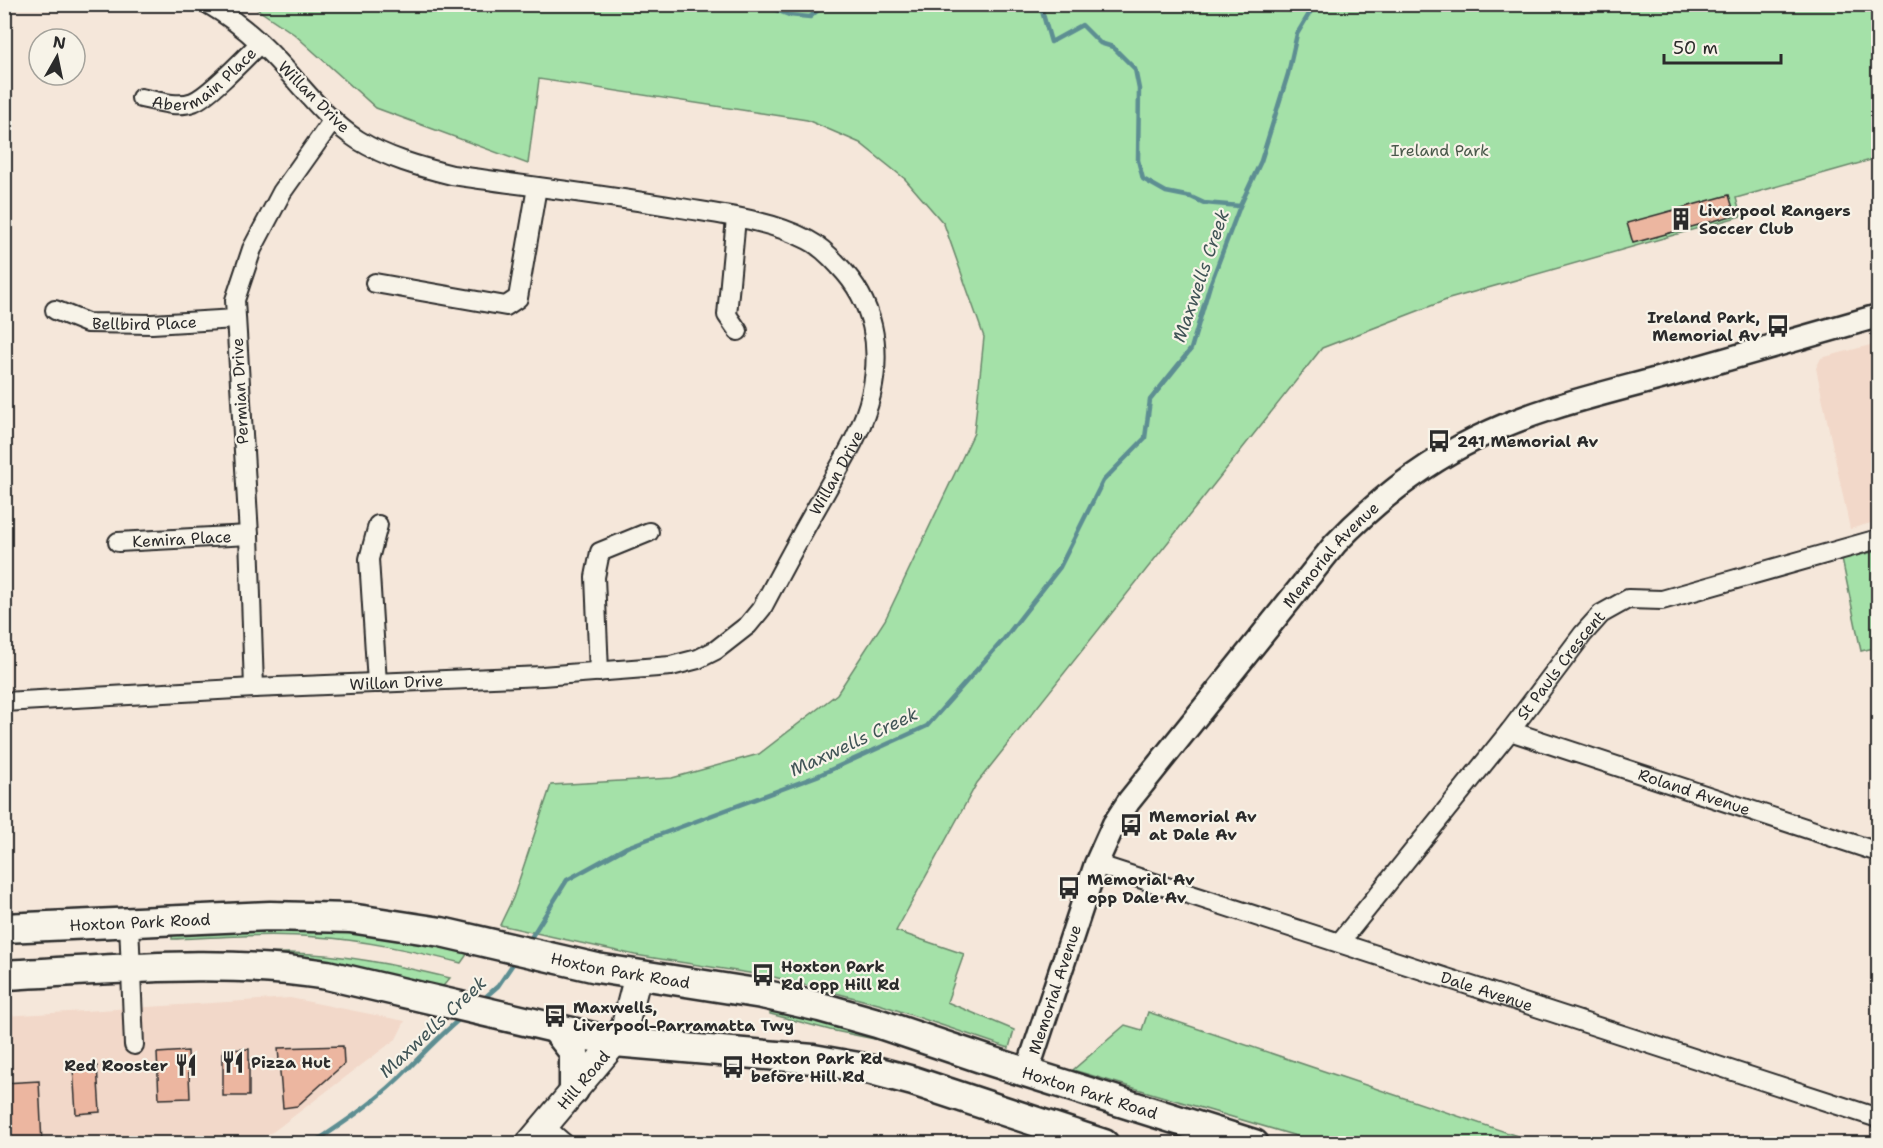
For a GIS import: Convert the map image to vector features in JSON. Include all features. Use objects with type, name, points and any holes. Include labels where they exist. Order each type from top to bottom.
[{"type":"main road","name":"Hoxton Park Road","points":[[4,928],[270,915],[326,916],[375,921],[478,940],[567,962],[762,994],[820,1007],[1254,1143]]},
{"type":"main road","points":[[4,975],[222,965],[286,968],[327,975],[615,1042],[783,1056],[856,1067],[913,1081],[1068,1139],[1104,1143]]},
{"type":"main road","name":"Hill Road","points":[[537,1134],[615,1042],[625,1025],[638,975]]},
{"type":"main road","points":[[555,1028],[574,1052],[574,1090]]},
{"type":"street","name":"Willan Drive","points":[[4,702],[599,672],[671,666],[698,659],[716,650],[748,625],[762,608],[841,466],[871,398],[876,374],[877,344],[861,292],[829,255],[810,241],[787,230],[736,218],[639,201],[453,175],[415,166],[388,156],[358,140],[333,120],[260,43],[225,14],[208,4]]},
{"type":"street","name":"Abermain Place","points":[[141,98],[172,104],[192,102],[213,87],[260,43]]},
{"type":"street","name":"Permian Drive","points":[[254,688],[249,535],[235,300],[252,249],[282,192],[333,120]]},
{"type":"street","points":[[375,283],[506,306],[518,298],[537,187]]},
{"type":"street","points":[[736,218],[727,315],[738,331]]},
{"type":"street","name":"Bellbird Place","points":[[55,310],[87,323],[152,324],[236,320]]},
{"type":"street","name":"Memorial Avenue","points":[[1027,1072],[1096,864],[1114,824],[1129,801],[1335,544],[1389,493],[1451,452],[1510,423],[1570,403],[1878,316]]},
{"type":"street","points":[[376,683],[369,559],[378,525]]},
{"type":"street","points":[[599,672],[596,577],[600,552],[649,532]]},
{"type":"street","name":"Kemira Place","points":[[117,542],[249,535]]},
{"type":"street","name":"St Pauls Crescent","points":[[1340,942],[1601,614],[1628,599],[1662,600],[1878,539]]},
{"type":"street","name":"Roland Avenue","points":[[1510,731],[1878,852]]},
{"type":"street","name":"Dale Avenue","points":[[1096,864],[1878,1118]]},
{"type":"street","points":[[129,923],[134,1045]]},
{"type":"street","points":[[537,1134],[565,1143]]},
{"type":"shaded area","points":[[1878,343],[1878,521],[1850,529],[1816,368],[1821,358]]},
{"type":"shaded area","points":[[290,998],[405,1021],[396,1039],[274,1131],[250,1143],[5,1144],[5,1016]]},
{"type":"green space","name":"Ireland Park","points":[[251,5],[1878,5],[1878,158],[1736,198],[1741,216],[1449,299],[1322,348],[977,783],[896,931],[964,954],[947,1002],[1014,1030],[1009,1048],[882,1005],[774,977],[635,955],[500,925],[513,898],[551,785],[672,778],[759,754],[837,694],[885,620],[974,433],[984,337],[944,224],[905,179],[860,143],[807,120],[539,79],[528,164],[376,108],[294,34]]},
{"type":"green space","points":[[1878,551],[1878,647],[1861,651],[1842,559]]},
{"type":"green space","points":[[228,931],[312,931],[352,934],[410,941],[468,953],[461,963],[425,954],[334,938],[262,935],[172,939],[172,935]]},
{"type":"green space","points":[[289,953],[370,961],[450,978],[438,992],[192,956]]},
{"type":"green space","points":[[771,1005],[804,1011],[894,1043],[830,1030],[770,1014]]},
{"type":"green space","points":[[1148,1012],[1538,1143],[1320,1143],[1073,1070],[1125,1025],[1142,1030]]},
{"type":"building","name":"Liverpool Rangers Soccer Club","points":[[1729,195],[1735,215],[1633,243],[1627,223]]},
{"type":"building","points":[[343,1046],[344,1064],[297,1106],[283,1108],[278,1048]]},
{"type":"building","points":[[249,1049],[249,1096],[223,1096],[223,1050]]},
{"type":"building","points":[[188,1051],[190,1098],[159,1099],[157,1053]]},
{"type":"building","points":[[97,1066],[100,1112],[76,1114],[73,1067]]},
{"type":"building","points":[[39,1081],[42,1144],[4,1144],[4,1083]]},
{"type":"building","points":[[112,1141],[112,1144],[70,1144],[70,1143]]},
{"type":"waterway","points":[[760,4],[789,15],[810,17],[825,4]]},
{"type":"waterway","points":[[1040,4],[1051,42],[1082,25],[1100,43],[1113,47],[1135,69],[1139,89],[1138,160],[1143,179],[1166,192],[1191,197],[1204,203],[1240,206]]},
{"type":"waterway","name":"Maxwells Creek","points":[[529,941],[567,880],[627,847],[817,776],[927,726],[1004,639],[1060,567],[1103,481],[1145,438],[1150,400],[1191,349],[1210,285],[1240,206],[1261,161],[1288,74],[1297,34],[1315,4]]},
{"type":"waterway","name":"Maxwells Creek","points":[[482,1000],[498,986],[515,961]]},
{"type":"waterway","name":"Maxwells Creek","points":[[312,1144],[378,1097],[462,1017]]},
{"type":"place","name":"Liverpool Rangers Soccer Club","points":[[1681,219]]},
{"type":"place","name":"Ireland Park, Memorial Av","points":[[1778,326]]},
{"type":"place","name":"241 Memorial Av","points":[[1439,441]]},
{"type":"place","name":"Memorial Av at Dale Av","points":[[1131,825]]},
{"type":"place","name":"Memorial Av opp Dale Av","points":[[1069,888]]},
{"type":"place","name":"Hoxton Park Rd opp Hill Rd","points":[[763,975]]},
{"type":"place","name":"Maxwells, Liverpool-Parramatta Twy","points":[[555,1016]]},
{"type":"place","name":"Pizza Hut","points":[[233,1062]]},
{"type":"place","name":"Red Rooster","points":[[186,1065]]},
{"type":"place","name":"Hoxton Park Rd before Hill Rd","points":[[733,1067]]}]
